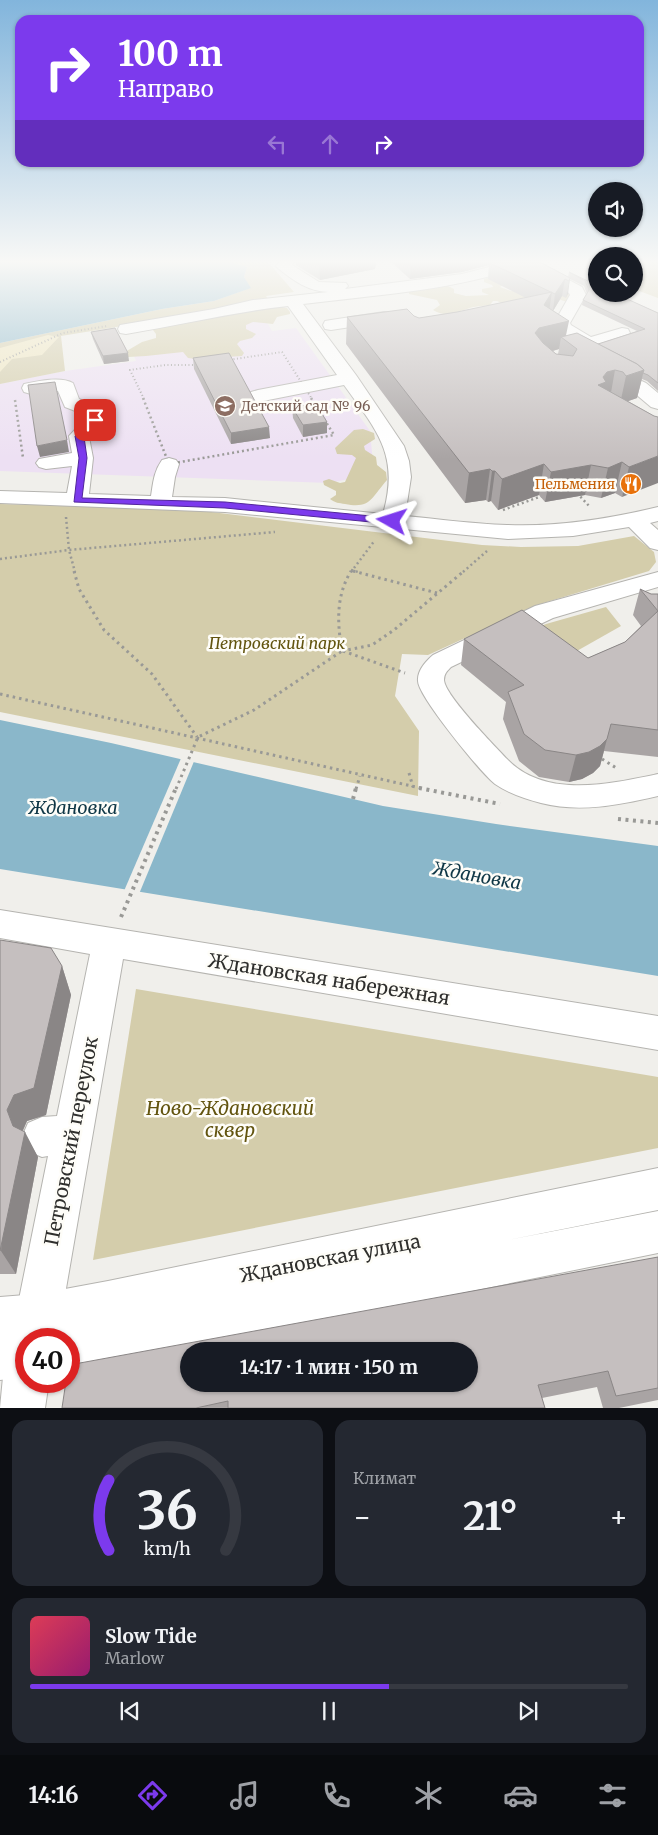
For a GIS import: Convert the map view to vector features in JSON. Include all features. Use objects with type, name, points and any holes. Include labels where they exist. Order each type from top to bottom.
[{"type":"street","points":[[126,329],[134,328]]},
{"type":"street","points":[[326,328],[345,342]]},
{"type":"street","points":[[326,328],[350,379],[393,443],[399,460],[400,489],[384,528]]},
{"type":"street","points":[[564,328],[574,351],[639,387],[658,403]]},
{"type":"street","points":[[574,351],[622,333]]},
{"type":"street","points":[[258,396],[350,379]]},
{"type":"street","points":[[31,388],[63,385],[66,387],[69,401],[74,405],[92,411],[95,420],[79,436],[83,458],[71,504]]},
{"type":"street","points":[[46,463],[83,458]]},
{"type":"street","points":[[161,502],[164,477],[169,464]]},
{"type":"street","points":[[0,498],[71,504],[161,502],[252,507],[384,528],[528,533],[556,532],[634,520],[658,514]]},
{"type":"street","points":[[634,520],[658,542]]},
{"type":"street","points":[[658,579],[634,598],[544,612],[442,660],[434,668],[430,677],[432,689],[440,702],[505,775],[523,786],[544,793],[586,796],[620,794],[658,785]]},
{"type":"street","name":"Ждановская набережная","points":[[0,924],[115,929],[658,1033]]},
{"type":"street","name":"Петровский переулок","points":[[34,1328],[57,1136],[115,929]]},
{"type":"street","name":"Ждановская улица","points":[[62,1328],[531,1214],[658,1189]]},
{"type":"street","name":"Ждановская улица","points":[[80,1336],[104,1337],[251,1314],[658,1232]]},
{"type":"street","name":"Ждановская улица","points":[[0,1357],[15,1347]]},
{"type":"street","points":[[21,1408],[23,1393]]},
{"type":"path","points":[[0,362],[64,333],[97,328]]},
{"type":"path","points":[[282,352],[334,435],[169,464],[142,395],[134,382],[130,370],[194,364],[282,352]]},
{"type":"path","points":[[31,388],[14,390],[24,466],[46,463]]},
{"type":"path","points":[[575,491],[584,501]]},
{"type":"path","points":[[495,513],[545,495]]},
{"type":"path","points":[[71,504],[70,550],[79,589],[104,630],[152,674],[198,737]]},
{"type":"path","points":[[342,651],[338,629],[338,600],[343,584],[384,528]]},
{"type":"path","points":[[0,558],[277,532]]},
{"type":"path","points":[[115,929],[198,737],[254,710],[342,651],[372,645],[394,630],[489,549]]},
{"type":"path","points":[[352,570],[438,593]]},
{"type":"path","points":[[342,651],[398,672],[430,677]]},
{"type":"path","points":[[0,694],[198,737],[360,776],[505,805]]},
{"type":"path","points":[[409,773],[413,787]]},
{"type":"path","points":[[353,798],[360,776]]},
{"type":"path","points":[[613,819],[658,823]]},
{"type":"shaded area","name":"Детский сад № 96","points":[[226,328],[270,328],[272,331],[296,328],[370,431],[374,474],[329,483],[0,471],[0,384],[65,371],[136,361],[131,349]]},
{"type":"green space","points":[[73,328],[112,328],[61,336],[65,371],[0,384],[0,343]]},
{"type":"green space","points":[[151,328],[246,328],[256,334],[252,338],[240,341],[237,344],[244,353],[242,356],[196,359],[188,358],[183,352],[128,357],[125,352],[142,342],[156,338],[156,334]]},
{"type":"green space","points":[[363,429],[374,433],[375,439],[364,446],[365,450],[376,457],[377,465],[386,472],[387,480],[370,501],[360,505],[335,502],[330,499],[336,495],[336,491],[324,485],[323,481],[329,479],[340,483],[345,482],[356,458],[352,455],[337,454],[335,448],[354,430]]},
{"type":"green space","name":"Петровский парк","points":[[0,504],[187,509],[482,545],[521,547],[578,546],[634,536],[654,552],[656,562],[649,571],[537,605],[428,655],[402,654],[395,696],[419,731],[418,796],[0,712]]},
{"type":"green space","points":[[606,607],[621,626],[568,656],[534,629],[546,624]]},
{"type":"green space","name":"Ново-Ждановский сквер","points":[[136,989],[658,1077],[658,1148],[93,1260]]},
{"type":"sand","points":[[48,335],[59,337],[42,355],[12,359],[0,372],[0,348]]},
{"type":"water","points":[[0,328],[73,328],[0,343]]},
{"type":"water","name":"Ждановка","points":[[0,720],[111,743],[383,806],[496,824],[658,846],[658,976],[0,869]]},
{"type":"pier","points":[[182,756],[195,759],[139,894],[124,891]]},
{"type":"building","points":[[115,328],[128,353],[103,356],[91,332]]},
{"type":"building","points":[[355,328],[540,328],[535,333],[543,343],[556,354],[573,356],[577,349],[561,337],[577,333],[637,364],[644,370],[626,376],[623,372],[615,370],[607,372],[603,377],[606,382],[598,385],[658,417],[658,456],[629,467],[622,462],[608,468],[591,465],[551,472],[544,464],[502,479],[495,471],[490,469],[469,473]]},
{"type":"building","points":[[642,328],[658,328],[658,383],[643,373],[644,370],[637,364],[598,344],[645,329]]},
{"type":"building","points":[[229,353],[269,427],[231,433],[193,358]]},
{"type":"building","points":[[55,382],[67,440],[37,446],[28,385]]},
{"type":"building","points":[[316,404],[327,422],[303,425],[292,407]]},
{"type":"building","points":[[640,589],[651,594],[658,594],[658,611]]},
{"type":"building","points":[[522,610],[588,658],[625,642],[658,611],[658,730],[611,724],[607,739],[600,746],[589,752],[576,755],[545,750],[524,734],[508,692],[524,685],[464,639]]},
{"type":"building","points":[[0,940],[51,948],[62,966],[34,1088],[14,1095],[7,1110],[13,1126],[25,1132],[0,1251]]},
{"type":"building","points":[[658,1257],[658,1388],[616,1396],[608,1371],[538,1385],[545,1408],[228,1408],[228,1401],[196,1408],[62,1408],[64,1393],[80,1393],[80,1363],[180,1345],[180,1392],[478,1392],[478,1342],[194,1342]]},
{"type":"place","name":"Детский сад № 96","points":[[225,406]]},
{"type":"place","name":"Пельмения","points":[[631,484]]},
{"type":"route","points":[[95,420],[79,436],[83,458],[80,490],[77,500],[225,505],[392,521]]}]
